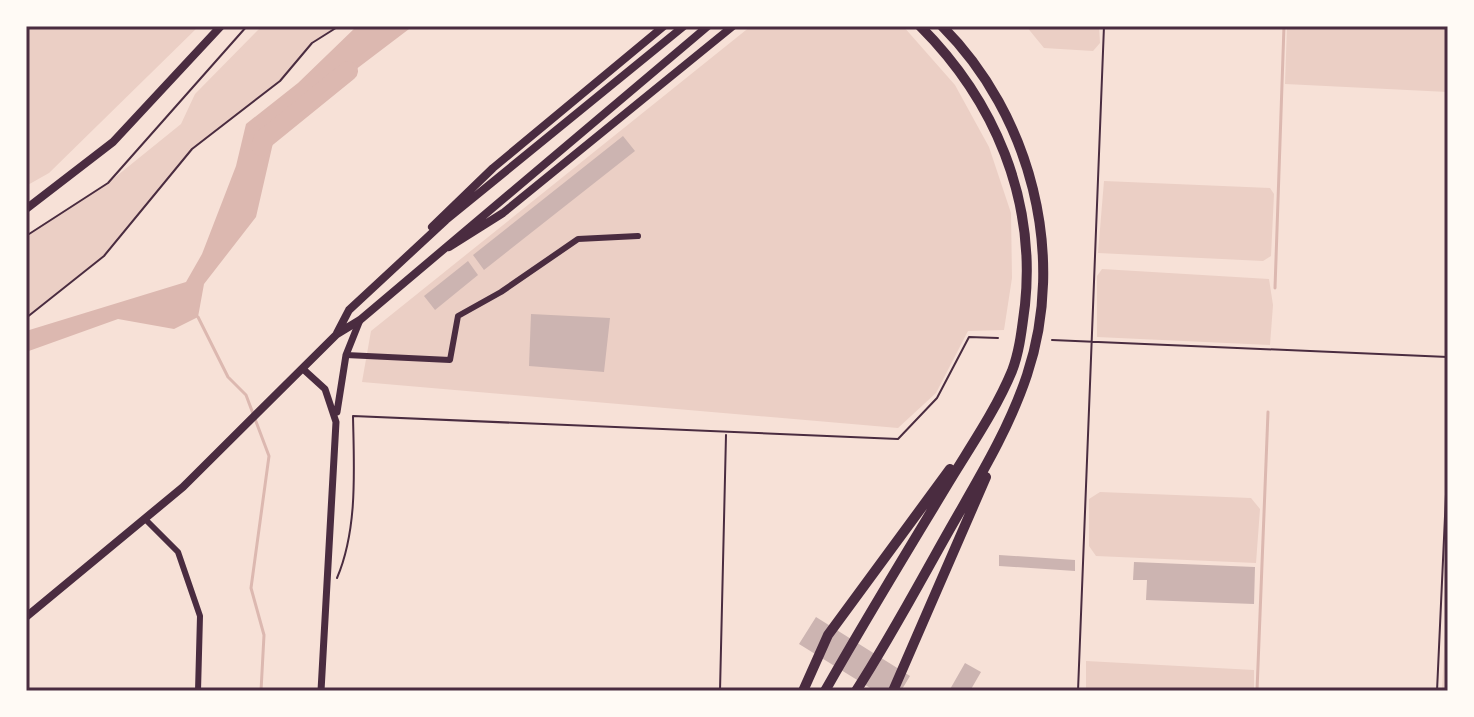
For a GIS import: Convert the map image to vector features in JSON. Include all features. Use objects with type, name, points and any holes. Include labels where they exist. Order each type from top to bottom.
[{"type":"highway","points":[[825,691],[987,419],[1012,370],[1022,330],[1027,288],[1023,213],[1009,164],[977,93],[948,54],[920,26]]},
{"type":"highway","points":[[893,691],[899,683],[1027,374],[1038,333],[1042,289],[1038,210],[1024,159],[990,85],[942,26]]},
{"type":"highway","points":[[803,691],[828,635],[987,419]]},
{"type":"highway","points":[[856,691],[1005,430]]},
{"type":"main road","points":[[26,209],[85,167],[113,142],[221,26]]},
{"type":"main road","points":[[414,249],[442,215],[493,168],[664,26]]},
{"type":"main road","points":[[337,334],[349,310],[414,249],[684,26]]},
{"type":"main road","points":[[26,617],[183,487],[337,334],[360,320],[708,26]]},
{"type":"main road","points":[[429,261],[503,213],[733,26]]},
{"type":"street","points":[[346,355],[450,360],[458,316],[501,292],[578,239],[638,236]]},
{"type":"street","points":[[321,691],[336,422],[346,355],[360,320]]},
{"type":"street","points":[[303,369],[325,389],[336,422]]},
{"type":"street","points":[[146,520],[178,552],[200,616],[198,691]]},
{"type":"path","points":[[26,236],[108,183],[247,26]]},
{"type":"path","points":[[26,318],[104,256],[192,149],[280,81],[312,43],[339,26]]},
{"type":"path","points":[[1078,691],[1104,26]]},
{"type":"path","points":[[335,583],[348,537],[354,463],[353,416],[898,439],[937,398],[969,337],[998,338]]},
{"type":"path","points":[[1052,340],[1448,357]]},
{"type":"path","points":[[720,691],[726,434]]},
{"type":"path","points":[[1437,691],[1448,451]]},
{"type":"shaded area","points":[[26,26],[199,26],[49,173],[26,186]]},
{"type":"shaded area","points":[[262,26],[339,26],[312,43],[280,81],[192,149],[104,256],[26,318],[26,235],[108,183],[181,124],[195,94]]},
{"type":"shaded area","points":[[357,26],[413,26],[276,130],[256,217],[204,284],[198,317],[174,329],[118,319],[26,352],[26,331],[186,282],[202,254],[236,166],[246,124],[298,83]]},
{"type":"shaded area","points":[[751,26],[903,26],[955,85],[989,147],[1011,213],[1012,278],[1004,330],[968,331],[936,393],[898,428],[362,382],[371,331]]},
{"type":"shaded area","points":[[1026,26],[1099,26],[1100,43],[1093,51],[1044,48]]},
{"type":"shaded area","points":[[1287,26],[1448,26],[1448,92],[1285,84]]},
{"type":"shaded area","points":[[1104,181],[1270,188],[1274,194],[1271,256],[1263,261],[1098,253]]},
{"type":"shaded area","points":[[1102,269],[1269,279],[1273,305],[1270,345],[1097,337],[1097,276]]},
{"type":"shaded area","points":[[1100,492],[1251,498],[1260,509],[1256,563],[1096,556],[1089,546],[1089,499]]},
{"type":"shaded area","points":[[1446,612],[1448,691],[1442,691]]},
{"type":"shaded area","points":[[1086,661],[1254,670],[1254,691],[1086,691]]},
{"type":"building","points":[[623,136],[635,151],[484,270],[473,255]]},
{"type":"building","points":[[468,261],[478,275],[435,310],[424,296]]},
{"type":"building","points":[[531,314],[610,318],[604,372],[529,366]]},
{"type":"building","points":[[999,555],[1075,560],[1075,571],[999,566]]},
{"type":"building","points":[[1134,562],[1255,567],[1254,604],[1146,600],[1147,580],[1133,580]]},
{"type":"building","points":[[816,617],[910,676],[901,691],[875,691],[799,644]]},
{"type":"building","points":[[965,663],[981,672],[970,691],[949,691]]},
{"type":"waterway","points":[[1275,288],[1284,26]]},
{"type":"waterway","points":[[261,146],[263,140],[348,71]]},
{"type":"waterway","points":[[198,317],[228,377],[246,395],[269,456],[251,588],[264,635],[261,691]]},
{"type":"waterway","points":[[1257,691],[1268,412]]}]
